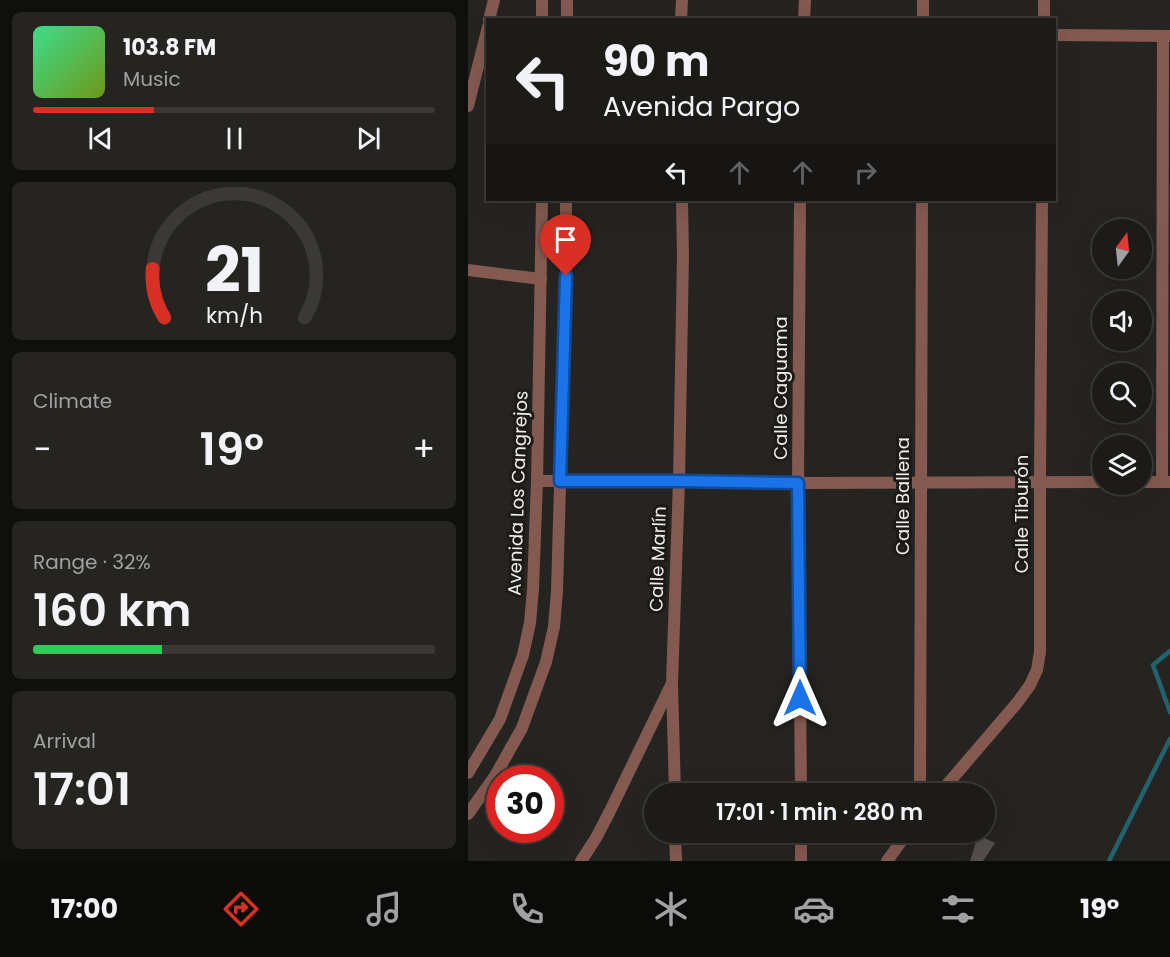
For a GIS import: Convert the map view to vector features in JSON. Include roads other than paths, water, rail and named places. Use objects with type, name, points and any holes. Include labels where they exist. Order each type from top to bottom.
[{"type":"street","points":[[490,18],[494,0]]},
{"type":"street","points":[[542,0],[542,18]]},
{"type":"street","points":[[567,0],[567,18]]},
{"type":"street","points":[[681,18],[682,0]]},
{"type":"street","points":[[804,18],[805,0]]},
{"type":"street","points":[[923,0],[923,18]]},
{"type":"street","points":[[1044,0],[1044,18]]},
{"type":"street","points":[[1056,35],[1167,36],[1166,482]]},
{"type":"street","points":[[468,106],[486,37]]},
{"type":"street","name":"Avenida Los Cangrejos","points":[[468,773],[500,718],[523,655],[530,623],[534,590],[542,201]]},
{"type":"street","points":[[468,814],[495,776],[522,728],[546,662],[554,627],[566,276],[566,201]]},
{"type":"street","name":"Calle Marlín","points":[[581,861],[606,820],[672,683],[679,481],[682,201]]},
{"type":"street","name":"Calle Caguama","points":[[800,201],[798,483],[801,783]]},
{"type":"street","name":"Calle Ballena","points":[[920,783],[922,201]]},
{"type":"street","name":"Calle Tiburón","points":[[948,783],[1030,685],[1037,670],[1040,652],[1042,201]]},
{"type":"street","points":[[468,270],[541,279]]},
{"type":"street","points":[[537,481],[921,484],[1092,482]]},
{"type":"street","points":[[672,683],[675,783]]},
{"type":"street","points":[[675,843],[676,861]]},
{"type":"street","points":[[801,843],[801,861]]},
{"type":"street","points":[[887,861],[900,843]]},
{"type":"waterway","points":[[1170,651],[1153,665],[1170,712]]},
{"type":"waterway","points":[[1109,861],[1170,739]]}]
